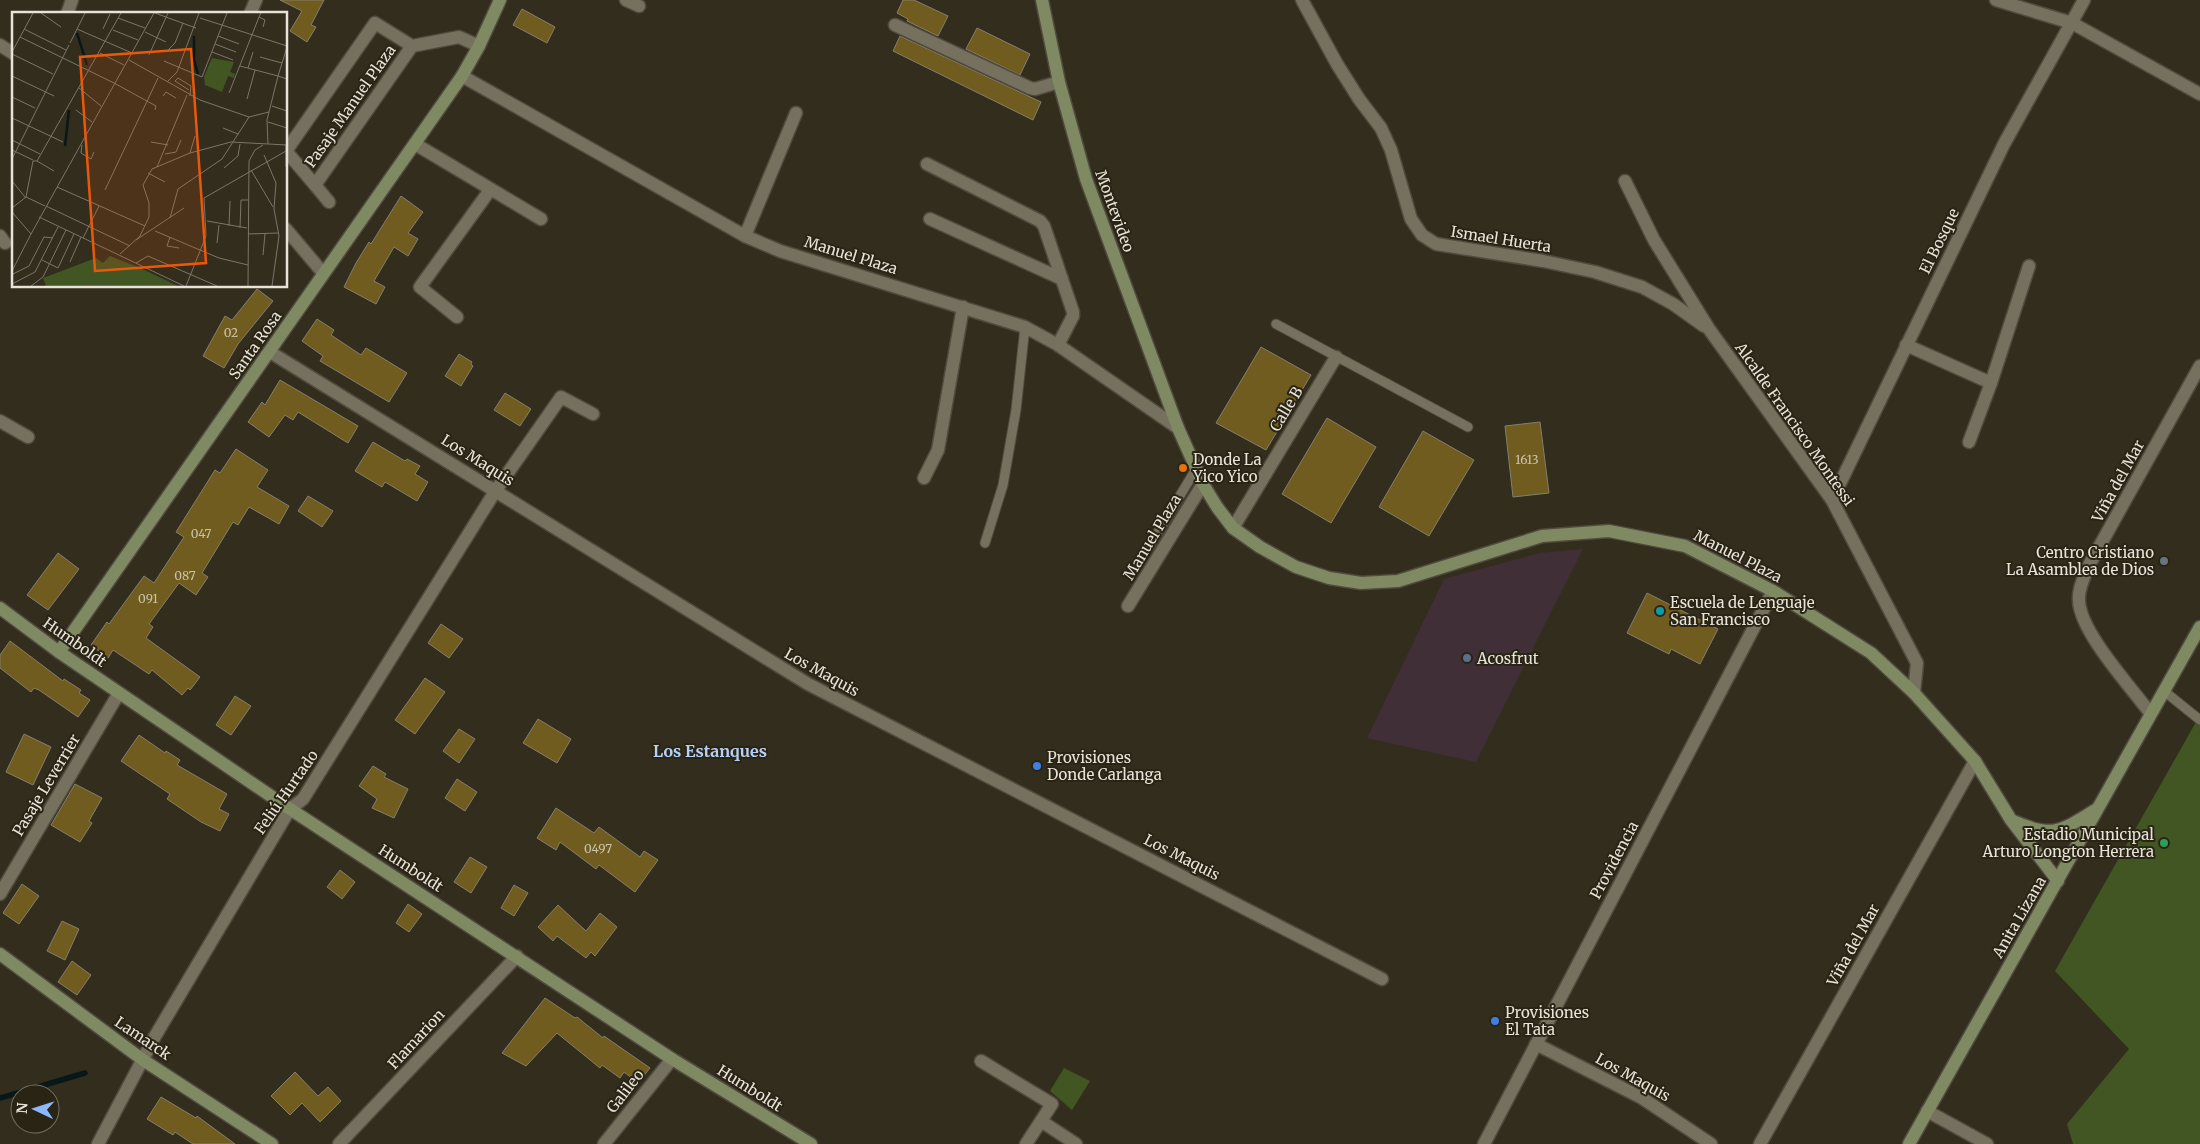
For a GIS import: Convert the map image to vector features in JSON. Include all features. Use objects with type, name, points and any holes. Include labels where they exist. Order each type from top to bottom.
[{"type":"street","points":[[68,12],[72,0]]},
{"type":"street","points":[[251,12],[256,0]]},
{"type":"street","name":"Santa Rosa","points":[[59,652],[462,76],[479,46],[500,0]]},
{"type":"street","points":[[626,0],[639,6]]},
{"type":"street","name":"Montevideo","points":[[1042,0],[1058,82],[1086,179],[1178,428]]},
{"type":"street","name":"Ismael Huerta","points":[[1302,0],[1337,64],[1359,99],[1381,128],[1391,150],[1411,219],[1422,235],[1436,244],[1595,272],[1642,287],[1673,304],[1708,329]]},
{"type":"street","points":[[1996,0],[2072,23],[2200,94]]},
{"type":"street","name":"El Bosque","points":[[1832,500],[2004,144],[2084,0]]},
{"type":"street","name":"Pasaje Manuel Plaza","points":[[288,148],[375,23],[412,46],[459,37],[479,46]]},
{"type":"street","points":[[894,25],[1030,88],[1035,89],[1058,82]]},
{"type":"street","points":[[0,45],[12,53]]},
{"type":"street","name":"Pasaje Manuel Plaza","points":[[315,185],[412,46]]},
{"type":"street","name":"Manuel Plaza","points":[[462,76],[745,236],[780,251],[1024,327],[1058,345],[1178,428],[1203,484],[1233,528],[1260,547],[1296,567],[1329,578],[1361,583],[1398,581],[1542,536],[1609,531],[1685,546],[1773,591],[1871,653],[1914,693],[1975,762],[2011,820],[2058,880]]},
{"type":"street","points":[[745,236],[796,113]]},
{"type":"street","points":[[416,144],[541,219]]},
{"type":"street","name":"Pasaje Manuel Plaza","points":[[288,153],[329,202]]},
{"type":"street","points":[[927,164],[1040,221],[1046,232],[1073,312],[1073,316],[1058,345]]},
{"type":"street","name":"Alcalde Francisco Montessi","points":[[1625,181],[1654,240],[1708,329],[1832,500],[1917,663],[1914,693]]},
{"type":"street","points":[[457,317],[420,287],[490,190]]},
{"type":"street","points":[[930,219],[1062,279]]},
{"type":"street","points":[[288,232],[323,273]]},
{"type":"street","points":[[1969,442],[1992,383],[2028,266]]},
{"type":"street","points":[[924,478],[938,450],[963,307]]},
{"type":"street","points":[[1906,345],[1992,383]]},
{"type":"street","name":"Los Maquis","points":[[270,352],[808,684],[1382,979]]},
{"type":"street","name":"Calle B","points":[[1233,528],[1336,357]]},
{"type":"street","name":"Viña del Mar","points":[[2150,713],[2086,629],[2078,600],[2080,587],[2088,567],[2200,366]]},
{"type":"street","name":"Feliú Hurtado","points":[[98,1144],[154,1038],[290,809],[303,799],[496,490],[561,397],[592,414]]},
{"type":"street","points":[[0,421],[28,437]]},
{"type":"street","name":"Manuel Plaza","points":[[1128,606],[1203,484]]},
{"type":"street","name":"Providencia","points":[[1484,1144],[1773,591]]},
{"type":"street","name":"Humboldt","points":[[0,608],[59,652],[290,809],[672,1058],[811,1144]]},
{"type":"street","name":"Anita Lizana","points":[[1909,1144],[2200,627]]},
{"type":"street","name":"Pasaje Leverrier","points":[[0,894],[120,693]]},
{"type":"street","name":"Viña del Mar","points":[[1760,1144],[1975,762]]},
{"type":"street","points":[[2011,820],[2037,831],[2063,830],[2097,809]]},
{"type":"street","name":"Lamarck","points":[[0,954],[143,1060],[272,1144]]},
{"type":"street","name":"Flamarion","points":[[339,1144],[517,956]]},
{"type":"street","name":"Los Maquis","points":[[1536,1044],[1642,1098],[1711,1144]]},
{"type":"street","name":"Galileo","points":[[604,1144],[672,1058]]},
{"type":"street","points":[[981,1061],[1052,1104],[1026,1144]]},
{"type":"street","points":[[1927,1112],[1987,1144]]},
{"type":"street","points":[[1041,1121],[1076,1144]]},
{"type":"lane","points":[[1276,324],[1468,427]]},
{"type":"lane","points":[[985,543],[1002,485],[1016,410],[1024,327]]},
{"type":"lane","points":[[1149,547],[1196,469]]},
{"type":"lane","points":[[2164,691],[2200,720]]},
{"type":"shaded area","name":"Acosfrut","points":[[1583,549],[1476,762],[1367,738],[1444,579],[1540,553]]},
{"type":"green space","name":"Estadio Municipal Arturo Longton Herrera","points":[[2200,715],[2200,1144],[2073,1144],[2067,1124],[2129,1049],[2055,971]]},
{"type":"green space","points":[[1064,1068],[1090,1081],[1072,1110],[1050,1091]]},
{"type":"building","points":[[280,0],[324,0],[311,25],[316,27],[307,42],[290,31],[302,11]]},
{"type":"building","points":[[903,0],[914,0],[948,16],[938,36],[907,21],[908,19],[897,13]]},
{"type":"building","points":[[522,9],[555,27],[547,43],[513,25]]},
{"type":"building","points":[[977,28],[1030,54],[1020,75],[966,49]]},
{"type":"building","points":[[900,36],[1041,102],[1033,120],[893,51]]},
{"type":"building","points":[[401,196],[423,212],[408,233],[418,239],[408,256],[394,247],[374,281],[385,287],[376,304],[344,287],[369,242],[371,244]]},
{"type":"building","points":[[257,289],[273,301],[238,344],[224,368],[203,356],[225,316],[232,320]]},
{"type":"building","points":[[317,319],[334,330],[331,335],[361,355],[366,348],[407,373],[389,402],[320,361],[323,356],[302,341]]},
{"type":"building","points":[[1261,347],[1311,375],[1266,450],[1216,423]]},
{"type":"building","points":[[459,354],[472,362],[473,366],[461,386],[445,376]]},
{"type":"building","points":[[280,380],[358,426],[348,443],[298,412],[293,420],[285,415],[269,437],[248,422],[262,402],[265,405]]},
{"type":"building","points":[[505,393],[531,409],[520,426],[494,410]]},
{"type":"building","points":[[1327,418],[1376,447],[1331,523],[1282,494]]},
{"type":"building","points":[[1540,422],[1549,493],[1513,497],[1505,426]]},
{"type":"building","points":[[1423,431],[1474,460],[1429,536],[1379,507]]},
{"type":"building","points":[[373,442],[405,461],[407,459],[420,466],[415,474],[428,482],[417,501],[385,482],[382,487],[355,471]]},
{"type":"building","points":[[236,449],[268,470],[257,487],[289,506],[279,524],[249,507],[238,525],[233,522],[202,573],[208,577],[196,595],[179,583],[149,624],[153,627],[146,638],[200,677],[190,690],[188,688],[182,695],[152,670],[149,674],[113,650],[108,658],[91,645],[144,576],[154,583],[184,537],[176,532],[215,470],[220,473]]},
{"type":"building","points":[[308,496],[333,511],[322,527],[298,511]]},
{"type":"building","points":[[58,553],[79,569],[48,610],[27,595]]},
{"type":"building","name":"Escuela de Lenguaje San Francisco","points":[[1647,593],[1718,629],[1700,664],[1671,649],[1669,654],[1627,633]]},
{"type":"building","points":[[441,624],[463,639],[449,658],[428,643]]},
{"type":"building","points":[[10,641],[63,681],[64,679],[81,690],[79,693],[90,700],[78,717],[39,690],[34,688],[31,692],[0,668],[0,655]]},
{"type":"building","points":[[425,678],[445,692],[415,734],[395,720]]},
{"type":"building","points":[[235,696],[251,706],[231,735],[216,725]]},
{"type":"building","points":[[538,719],[571,739],[557,763],[523,743]]},
{"type":"building","points":[[459,729],[475,739],[459,763],[443,751]]},
{"type":"building","points":[[24,734],[51,747],[33,785],[6,772]]},
{"type":"building","points":[[139,735],[165,753],[166,751],[180,760],[177,765],[227,794],[219,809],[229,814],[220,831],[201,822],[167,799],[170,794],[121,761]]},
{"type":"building","points":[[373,766],[386,774],[384,777],[408,789],[394,818],[372,808],[377,799],[359,786]]},
{"type":"building","points":[[457,779],[477,792],[465,811],[445,798]]},
{"type":"building","points":[[75,784],[102,798],[89,821],[92,823],[80,842],[51,825]]},
{"type":"building","points":[[556,808],[594,833],[599,827],[640,857],[644,851],[658,860],[635,892],[599,865],[596,869],[560,842],[556,850],[537,838]]},
{"type":"building","points":[[470,857],[487,867],[471,893],[454,882]]},
{"type":"building","points":[[340,870],[355,882],[342,899],[327,887]]},
{"type":"building","points":[[22,884],[39,896],[19,924],[3,913]]},
{"type":"building","points":[[514,885],[528,893],[514,916],[501,908]]},
{"type":"building","points":[[408,904],[422,914],[409,932],[396,923]]},
{"type":"building","points":[[558,905],[586,931],[600,913],[617,927],[595,956],[591,952],[586,958],[557,936],[553,941],[538,927]]},
{"type":"building","points":[[62,921],[79,929],[65,960],[47,951]]},
{"type":"building","points":[[72,961],[91,975],[77,995],[58,982]]},
{"type":"building","points":[[545,998],[575,1018],[577,1017],[603,1038],[604,1036],[650,1068],[638,1083],[624,1072],[620,1078],[602,1065],[600,1068],[557,1033],[526,1066],[502,1053]]},
{"type":"building","points":[[295,1072],[318,1096],[328,1087],[341,1101],[320,1122],[302,1103],[290,1115],[271,1096]]},
{"type":"building","points":[[161,1097],[196,1118],[197,1116],[235,1144],[193,1144],[175,1132],[173,1135],[147,1119]]},
{"type":"waterway","points":[[0,1098],[85,1073]]},
{"type":"place","name":"Donde La Yico Yico","points":[[1183,468]]},
{"type":"place","name":"Centro Cristiano La Asamblea de Dios","points":[[2164,561]]},
{"type":"place","name":"Escuela de Lenguaje San Francisco","points":[[1660,611]]},
{"type":"place","name":"Acosfrut","points":[[1467,658]]},
{"type":"place","name":"Provisiones Donde Carlanga","points":[[1037,766]]},
{"type":"place","name":"Estadio Municipal Arturo Longton Herrera","points":[[2164,843]]},
{"type":"place","name":"Provisiones El Tata","points":[[1495,1021]]},
{"type":"district","name":"Los Estanques","points":[[710,751]]}]
